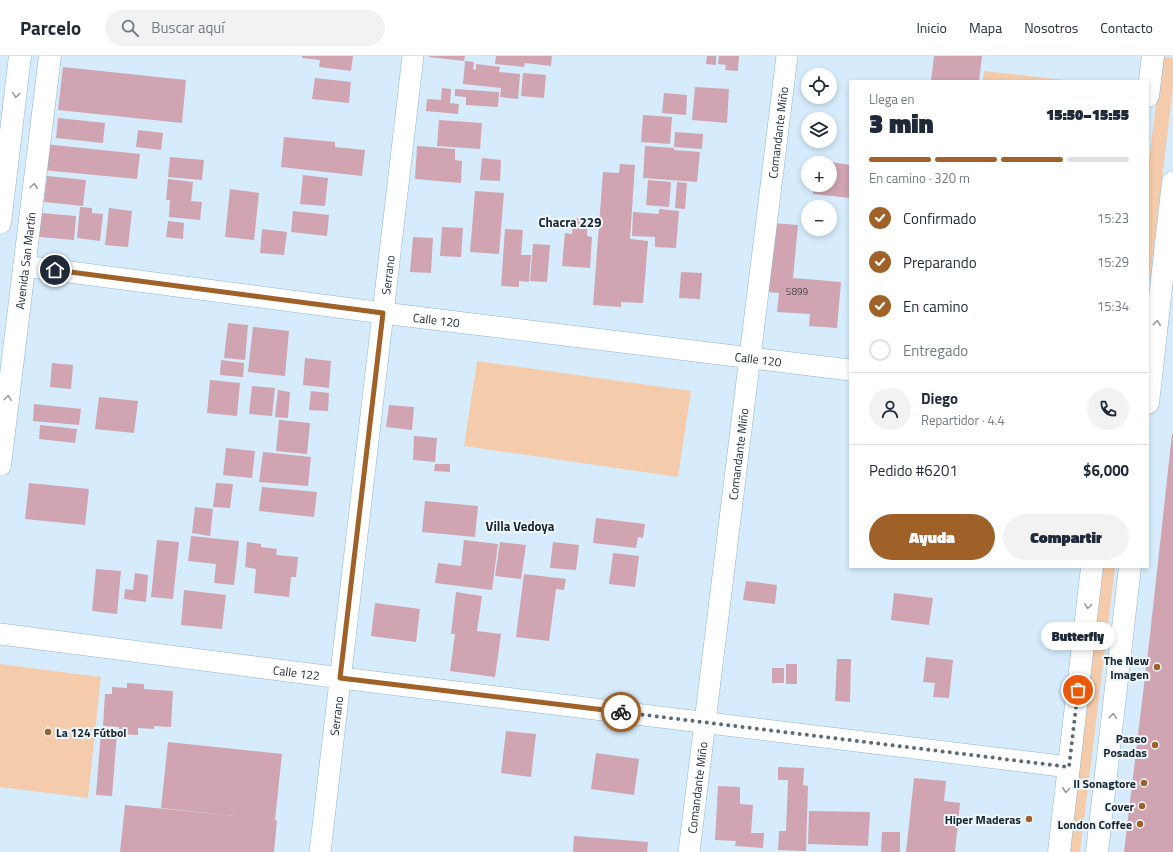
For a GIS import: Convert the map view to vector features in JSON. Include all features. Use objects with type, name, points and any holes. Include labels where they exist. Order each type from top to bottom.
[{"type":"main road","points":[[0,223],[4,157],[20,56]]},
{"type":"main road","name":"Avenida San Martín","points":[[0,465],[50,56]]},
{"type":"main road","points":[[1149,88],[1153,56]]},
{"type":"main road","points":[[1149,394],[1173,182]]},
{"type":"main road","points":[[1059,852],[1092,568]]},
{"type":"main road","points":[[1097,852],[1130,568]]},
{"type":"street","name":"Serrano","points":[[320,852],[413,56]]},
{"type":"street","name":"Comandante Miño","points":[[689,852],[786,56]]},
{"type":"street","name":"Calle 120","points":[[24,266],[383,313],[849,370]]},
{"type":"street","name":"Calle 122","points":[[0,634],[340,678],[1069,767]]},
{"type":"shaded area","points":[[1162,57],[1173,58],[1173,88],[1149,286],[1149,160]]},
{"type":"shaded area","points":[[984,71],[1064,80],[983,80]]},
{"type":"shaded area","points":[[477,361],[691,391],[678,477],[464,446]]},
{"type":"shaded area","points":[[1100,568],[1115,568],[1080,852],[1065,852]]},
{"type":"shaded area","name":"La 124 Fútbol","points":[[0,664],[101,677],[88,798],[0,787]]},
{"type":"building","points":[[302,56],[353,56],[351,71],[319,67],[320,60],[302,58]]},
{"type":"building","points":[[429,56],[465,56],[464,61]]},
{"type":"building","points":[[496,56],[552,56],[551,66],[525,63],[524,67],[495,64]]},
{"type":"building","points":[[707,56],[716,56],[716,65],[706,64]]},
{"type":"building","points":[[719,56],[739,56],[738,71],[725,70],[726,65],[718,64]]},
{"type":"building","points":[[934,56],[982,56],[979,80],[931,80]]},
{"type":"building","points":[[465,61],[474,62],[473,69],[476,70],[476,64],[500,67],[499,72],[520,74],[518,99],[500,97],[501,88],[463,84]]},
{"type":"building","points":[[63,67],[186,80],[182,123],[58,110]]},
{"type":"building","points":[[523,73],[546,75],[544,98],[521,96]]},
{"type":"building","points":[[315,78],[351,82],[349,103],[312,99]]},
{"type":"building","points":[[695,87],[729,89],[727,123],[692,120]]},
{"type":"building","points":[[442,88],[451,89],[450,103],[459,104],[458,114],[426,111],[427,99],[441,100]]},
{"type":"building","points":[[455,89],[499,92],[498,107],[466,105],[466,97],[455,96]]},
{"type":"building","points":[[664,93],[687,95],[686,115],[662,113]]},
{"type":"building","points":[[643,115],[672,117],[670,144],[641,142]]},
{"type":"building","points":[[58,118],[105,123],[103,143],[56,138]]},
{"type":"building","points":[[439,120],[482,123],[480,149],[437,146]]},
{"type":"building","points":[[138,130],[163,133],[161,150],[136,147]]},
{"type":"building","points":[[675,132],[703,134],[702,149],[674,147]]},
{"type":"building","points":[[284,137],[335,142],[335,147],[365,150],[362,176],[281,167]]},
{"type":"building","points":[[44,144],[140,154],[137,179],[42,170]]},
{"type":"building","points":[[417,146],[455,149],[455,160],[462,161],[461,183],[415,179]]},
{"type":"building","points":[[645,146],[700,152],[697,182],[643,178]]},
{"type":"building","points":[[170,157],[204,160],[202,180],[168,177]]},
{"type":"building","points":[[482,158],[501,160],[500,181],[480,180]]},
{"type":"building","points":[[837,163],[849,165],[849,198],[813,194],[813,192],[837,192]]},
{"type":"building","points":[[620,164],[635,165],[630,239],[648,241],[643,303],[621,302],[621,307],[593,305],[603,172],[619,173]]},
{"type":"building","points":[[303,175],[328,178],[325,206],[300,204]]},
{"type":"building","points":[[47,176],[86,180],[83,206],[44,202]]},
{"type":"building","points":[[168,179],[193,182],[191,201],[202,202],[200,220],[169,217],[170,200],[166,200]]},
{"type":"building","points":[[648,180],[671,182],[669,207],[646,205]]},
{"type":"building","points":[[677,182],[687,183],[685,209],[675,208]]},
{"type":"building","points":[[230,189],[259,193],[254,240],[225,237]]},
{"type":"building","points":[[475,191],[504,193],[499,254],[470,252]]},
{"type":"building","points":[[80,207],[92,208],[92,213],[103,214],[100,241],[77,238]]},
{"type":"building","points":[[109,208],[132,211],[128,247],[105,245]]},
{"type":"building","points":[[659,209],[679,211],[676,248],[655,247],[655,237],[632,236],[633,212],[659,214]]},
{"type":"building","points":[[293,211],[329,215],[327,236],[291,232]]},
{"type":"building","points":[[42,213],[76,216],[74,240],[39,237]]},
{"type":"building","points":[[573,218],[588,219],[587,236],[592,237],[590,268],[562,266],[565,233],[572,234]]},
{"type":"building","points":[[168,221],[184,223],[183,239],[166,237]]},
{"type":"building","points":[[772,223],[798,225],[793,278],[841,282],[837,328],[809,326],[810,314],[777,312],[779,293],[766,292]]},
{"type":"building","points":[[442,227],[463,228],[461,257],[440,256]]},
{"type":"building","points":[[262,229],[287,232],[284,255],[260,253]]},
{"type":"building","points":[[505,229],[523,230],[521,255],[531,255],[529,282],[519,281],[519,287],[501,286]]},
{"type":"building","points":[[413,237],[433,238],[431,273],[410,272]]},
{"type":"building","points":[[533,244],[550,245],[547,282],[530,281]]},
{"type":"building","points":[[681,272],[702,273],[700,299],[679,298]]},
{"type":"building","points":[[228,323],[248,325],[245,360],[224,358]]},
{"type":"building","points":[[253,327],[289,331],[285,376],[248,372]]},
{"type":"building","points":[[305,358],[331,361],[329,388],[303,385]]},
{"type":"building","points":[[221,360],[244,363],[243,377],[220,375]]},
{"type":"building","points":[[52,363],[73,365],[71,389],[50,387]]},
{"type":"building","points":[[210,380],[240,383],[237,416],[207,413]]},
{"type":"building","points":[[252,386],[275,388],[272,416],[249,414]]},
{"type":"building","points":[[278,390],[290,392],[288,418],[275,417]]},
{"type":"building","points":[[311,391],[329,393],[328,411],[309,410]]},
{"type":"building","points":[[99,397],[138,401],[134,433],[95,429]]},
{"type":"building","points":[[34,404],[81,409],[79,425],[33,421]]},
{"type":"building","points":[[389,405],[414,407],[412,430],[386,427]]},
{"type":"building","points":[[279,420],[310,423],[307,454],[276,451]]},
{"type":"building","points":[[40,425],[77,429],[75,443],[39,439]]},
{"type":"building","name":"Paseo Posadas","points":[[1172,434],[1173,852],[1124,852],[1150,635]]},
{"type":"building","points":[[414,436],[437,438],[435,462],[413,460]]},
{"type":"building","points":[[226,448],[255,451],[252,478],[223,475]]},
{"type":"building","points":[[263,452],[311,457],[308,486],[259,482]]},
{"type":"building","points":[[435,464],[450,464],[450,472],[434,471]]},
{"type":"building","points":[[29,483],[89,489],[85,525],[25,519]]},
{"type":"building","points":[[216,483],[233,484],[230,508],[213,507]]},
{"type":"building","points":[[262,487],[317,492],[314,517],[259,511]]},
{"type":"building","points":[[425,501],[478,506],[475,537],[422,532]]},
{"type":"building","points":[[195,507],[213,509],[210,536],[192,533]]},
{"type":"building","points":[[596,518],[645,524],[643,538],[638,537],[636,548],[593,543]]},
{"type":"building","points":[[191,536],[239,541],[234,585],[214,583],[216,564],[188,561]]},
{"type":"building","points":[[157,540],[179,542],[173,599],[151,597]]},
{"type":"building","points":[[464,540],[498,544],[492,590],[435,583],[438,563],[461,566]]},
{"type":"building","points":[[247,542],[261,544],[261,547],[277,549],[276,555],[298,557],[296,577],[291,577],[289,597],[254,593],[256,569],[245,567]]},
{"type":"building","points":[[500,542],[526,545],[521,579],[495,576]]},
{"type":"building","points":[[553,542],[579,545],[576,570],[550,568]]},
{"type":"building","points":[[613,553],[639,556],[635,587],[609,584]]},
{"type":"building","points":[[96,569],[121,571],[117,614],[92,611]]},
{"type":"building","points":[[135,573],[148,575],[146,602],[124,599],[125,589],[133,590]]},
{"type":"building","points":[[524,574],[566,579],[564,590],[556,589],[549,641],[516,637]]},
{"type":"building","points":[[746,581],[777,585],[775,604],[743,600]]},
{"type":"building","points":[[184,590],[226,595],[222,629],[181,625]]},
{"type":"building","points":[[456,592],[482,596],[477,631],[501,634],[495,677],[450,671],[455,634],[451,634]]},
{"type":"building","points":[[894,593],[933,598],[929,625],[891,620]]},
{"type":"building","points":[[375,603],[420,609],[416,642],[371,636]]},
{"type":"building","points":[[926,657],[953,660],[949,698],[933,697],[935,683],[923,682]]},
{"type":"building","points":[[837,659],[851,659],[850,702],[835,701]]},
{"type":"building","points":[[786,664],[797,664],[797,684],[786,684]]},
{"type":"building","points":[[772,668],[784,668],[784,683],[772,683]]},
{"type":"building","points":[[127,683],[144,684],[144,689],[173,691],[171,727],[154,726],[154,729],[138,728],[138,735],[119,734],[119,727],[103,726],[105,694],[112,694],[112,687],[127,688]]},
{"type":"building","points":[[101,731],[117,733],[112,796],[96,795]]},
{"type":"building","points":[[506,731],[536,734],[531,777],[501,773]]},
{"type":"building","points":[[168,742],[282,754],[275,820],[277,821],[274,852],[120,852],[125,805],[236,816],[161,808]]},
{"type":"building","points":[[596,753],[639,759],[634,795],[591,789]]},
{"type":"building","points":[[778,767],[804,768],[803,785],[808,786],[806,851],[778,850],[779,831],[786,831],[788,780],[778,780]]},
{"type":"building","points":[[914,778],[946,781],[944,801],[960,803],[955,852],[906,852]]},
{"type":"building","points":[[718,786],[740,787],[740,804],[753,805],[751,833],[764,833],[763,848],[735,846],[736,841],[715,840]]},
{"type":"building","points":[[809,811],[870,812],[868,846],[808,844]]},
{"type":"building","points":[[882,832],[900,832],[900,852],[881,852]]},
{"type":"building","points":[[574,836],[648,842],[647,852],[573,852]]},
{"type":"way so far","points":[[621,712],[1069,767],[1078,690]]},
{"type":"place","name":"The New Imagen","points":[[1157,667]]},
{"type":"place","name":"Butterfly","points":[[1078,690]]},
{"type":"place","name":"La 124 Fútbol","points":[[48,732]]},
{"type":"place","name":"Paseo Posadas","points":[[1155,745]]},
{"type":"place","name":"Il Sonagtore","points":[[1144,783]]},
{"type":"place","name":"Cover","points":[[1142,806]]},
{"type":"place","name":"Hiper Maderas","points":[[1029,819]]},
{"type":"place","name":"London Coffee","points":[[1140,824]]},
{"type":"district","name":"Chacra 229","points":[[570,222]]},
{"type":"district","name":"Villa Vedoya","points":[[520,526]]},
{"type":"route","points":[[55,270],[383,313],[340,678],[621,712]]}]
